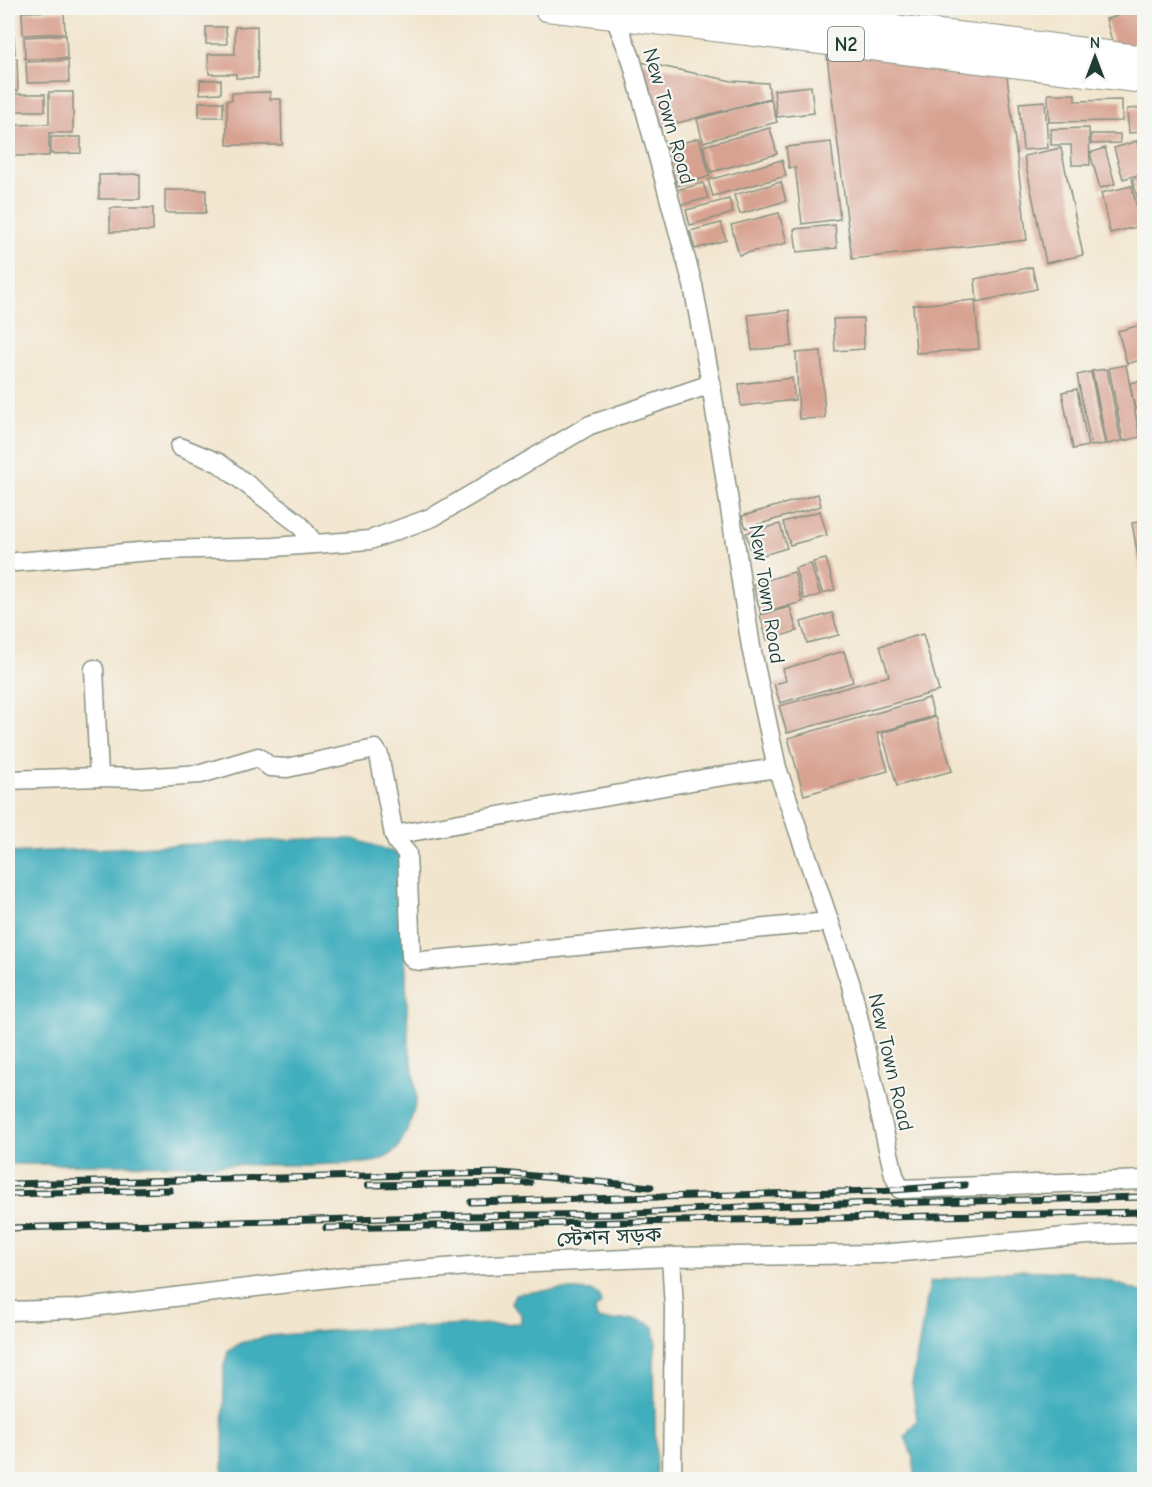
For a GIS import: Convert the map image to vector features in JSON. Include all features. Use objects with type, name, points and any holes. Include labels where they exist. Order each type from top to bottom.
[{"type":"highway","name":"N2","points":[[547,8],[613,12],[1144,80]]},
{"type":"highway","name":"N2","points":[[717,8],[1001,40],[1144,59]]},
{"type":"street","name":"New Town Road","points":[[613,12],[631,58],[693,285],[711,384],[751,647],[777,768],[851,985],[894,1175],[900,1189],[1144,1180]]},
{"type":"street","points":[[16,562],[163,550],[273,547],[370,540],[433,517],[590,425],[711,384]]},
{"type":"street","points":[[180,447],[219,463],[299,524],[314,543]]},
{"type":"street","points":[[94,669],[99,777]]},
{"type":"street","points":[[8,780],[139,778],[201,774],[258,758],[270,768],[287,768],[375,749],[379,755],[394,835],[407,854],[411,956],[414,960],[491,956],[828,922]]},
{"type":"street","points":[[394,835],[703,779],[777,768]]},
{"type":"street","name":"স্টেশন সড়ক","points":[[8,1311],[76,1309],[357,1275],[469,1266],[670,1257],[881,1254],[1087,1235],[1144,1233]]},
{"type":"street","points":[[670,1257],[674,1308],[672,1479]]},
{"type":"water","points":[[307,839],[354,839],[402,855],[408,1037],[417,1098],[409,1127],[397,1149],[378,1161],[365,1163],[306,1165],[8,1164],[8,853]]},
{"type":"water","points":[[1015,1270],[1072,1272],[1144,1293],[1144,1479],[916,1479],[913,1457],[905,1436],[917,1420],[912,1384],[930,1282]]},
{"type":"water","points":[[559,1289],[591,1291],[599,1295],[601,1304],[595,1310],[597,1319],[612,1321],[633,1319],[654,1327],[656,1342],[654,1363],[656,1479],[223,1479],[224,1365],[228,1352],[240,1343],[270,1336],[339,1330],[521,1323],[521,1314],[511,1304],[515,1294]]},
{"type":"building","points":[[933,8],[934,13],[908,9]]},
{"type":"building","points":[[1144,9],[1144,46],[1114,49],[1106,19]]},
{"type":"building","points":[[64,11],[65,33],[23,35],[22,12]]},
{"type":"building","points":[[8,17],[12,17],[12,31],[8,31]]},
{"type":"building","points":[[257,26],[258,78],[236,78],[236,74],[209,74],[208,54],[235,54],[235,27]]},
{"type":"building","points":[[206,27],[226,27],[227,44],[206,44]]},
{"type":"building","points":[[66,35],[67,58],[25,59],[24,37]]},
{"type":"building","points":[[8,37],[14,37],[15,54],[8,54]]},
{"type":"building","points":[[826,48],[1006,68],[1027,240],[852,259]]},
{"type":"building","points":[[8,58],[17,58],[18,91],[8,91]]},
{"type":"building","points":[[68,60],[69,82],[27,83],[26,62]]},
{"type":"building","points":[[641,62],[732,81],[768,83],[770,98],[659,128]]},
{"type":"building","points":[[200,80],[221,80],[221,93],[200,94]]},
{"type":"building","points":[[811,86],[814,113],[777,117],[774,90]]},
{"type":"building","points":[[49,92],[73,92],[73,133],[49,133],[49,156],[12,156],[12,125],[49,124]]},
{"type":"building","points":[[270,92],[270,99],[281,99],[282,145],[227,145],[227,100],[232,100],[232,93]]},
{"type":"building","points":[[12,94],[45,94],[45,111],[12,111]]},
{"type":"building","points":[[1048,94],[1075,94],[1075,101],[1122,100],[1122,121],[1049,122]]},
{"type":"building","points":[[771,99],[777,122],[703,142],[697,119]]},
{"type":"building","points":[[1045,101],[1048,148],[1023,150],[1019,103]]},
{"type":"building","points":[[199,102],[223,102],[223,117],[199,117]]},
{"type":"building","points":[[1141,108],[1143,132],[1129,133],[1127,109]]},
{"type":"building","points":[[770,128],[777,154],[711,172],[703,146]]},
{"type":"building","points":[[1089,128],[1090,165],[1072,165],[1071,145],[1051,145],[1051,129]]},
{"type":"building","points":[[1091,134],[1120,134],[1120,143],[1091,144]]},
{"type":"building","points":[[51,137],[81,137],[81,153],[51,154]]},
{"type":"building","points":[[699,138],[710,176],[677,186],[665,148]]},
{"type":"building","points":[[1137,141],[1144,173],[1123,179],[1114,148]]},
{"type":"building","points":[[831,142],[840,219],[802,224],[795,167],[789,168],[786,147]]},
{"type":"building","points":[[1061,148],[1083,255],[1046,263],[1024,156]]},
{"type":"building","points":[[1105,148],[1115,184],[1100,188],[1090,153]]},
{"type":"building","points":[[782,160],[786,176],[713,196],[708,180]]},
{"type":"building","points":[[140,174],[140,199],[99,199],[99,175]]},
{"type":"building","points":[[1144,176],[1144,219],[1132,179]]},
{"type":"building","points":[[781,182],[786,201],[740,214],[734,195]]},
{"type":"building","points":[[703,183],[708,198],[681,205],[677,190]]},
{"type":"building","points":[[1132,186],[1141,226],[1110,233],[1101,193]]},
{"type":"building","points":[[165,190],[206,190],[206,213],[165,213]]},
{"type":"building","points":[[729,199],[733,213],[690,225],[686,210]]},
{"type":"building","points":[[110,208],[153,208],[153,231],[110,232]]},
{"type":"building","points":[[779,213],[787,243],[739,255],[731,225]]},
{"type":"building","points":[[721,223],[726,240],[695,249],[690,231]]},
{"type":"building","points":[[835,225],[837,248],[797,252],[794,229]]},
{"type":"building","points":[[1032,267],[1037,289],[977,302],[975,279]]},
{"type":"building","points":[[975,300],[979,349],[916,353],[913,305]]},
{"type":"building","points":[[789,310],[792,346],[752,350],[748,315]]},
{"type":"building","points":[[863,318],[864,349],[835,351],[833,319]]},
{"type":"building","points":[[1144,324],[1144,359],[1127,364],[1118,331]]},
{"type":"building","points":[[821,351],[825,418],[799,419],[796,353]]},
{"type":"building","points":[[1126,365],[1140,437],[1123,441],[1109,368]]},
{"type":"building","points":[[1107,369],[1121,441],[1107,444],[1092,371]]},
{"type":"building","points":[[1091,372],[1105,444],[1091,446],[1077,375]]},
{"type":"building","points":[[792,378],[795,400],[741,406],[739,384]]},
{"type":"building","points":[[1144,380],[1144,407],[1135,409],[1130,383]]},
{"type":"building","points":[[1077,389],[1088,446],[1073,449],[1062,392]]},
{"type":"building","points":[[818,494],[821,506],[746,528],[742,516]]},
{"type":"building","points":[[820,511],[827,535],[790,545],[783,522]]},
{"type":"building","points":[[1144,521],[1144,574],[1141,574],[1132,523]]},
{"type":"building","points":[[780,524],[787,548],[753,558],[746,533]]},
{"type":"building","points":[[826,559],[835,590],[822,593],[813,562]]},
{"type":"building","points":[[811,564],[820,595],[804,599],[795,568]]},
{"type":"building","points":[[794,572],[802,602],[761,614],[753,584]]},
{"type":"building","points":[[790,607],[797,631],[767,640],[760,615]]},
{"type":"building","points":[[832,613],[839,635],[807,643],[801,622]]},
{"type":"building","points":[[923,634],[939,691],[787,733],[779,706],[889,676],[880,646]]},
{"type":"building","points":[[844,651],[853,682],[780,703],[774,684],[786,681],[783,669]]},
{"type":"building","points":[[929,698],[934,716],[877,733],[888,771],[804,795],[788,738]]},
{"type":"building","points":[[936,717],[952,771],[897,786],[882,733]]},
{"type":"railway","points":[[8,1184],[502,1173],[651,1187]]},
{"type":"railway","points":[[368,1185],[530,1183]]},
{"type":"railway","points":[[471,1202],[878,1191],[965,1185]]},
{"type":"railway","points":[[8,1194],[170,1190]]},
{"type":"railway","points":[[8,1228],[618,1214],[758,1206],[1144,1197]]},
{"type":"railway","points":[[326,1228],[1144,1212]]}]
